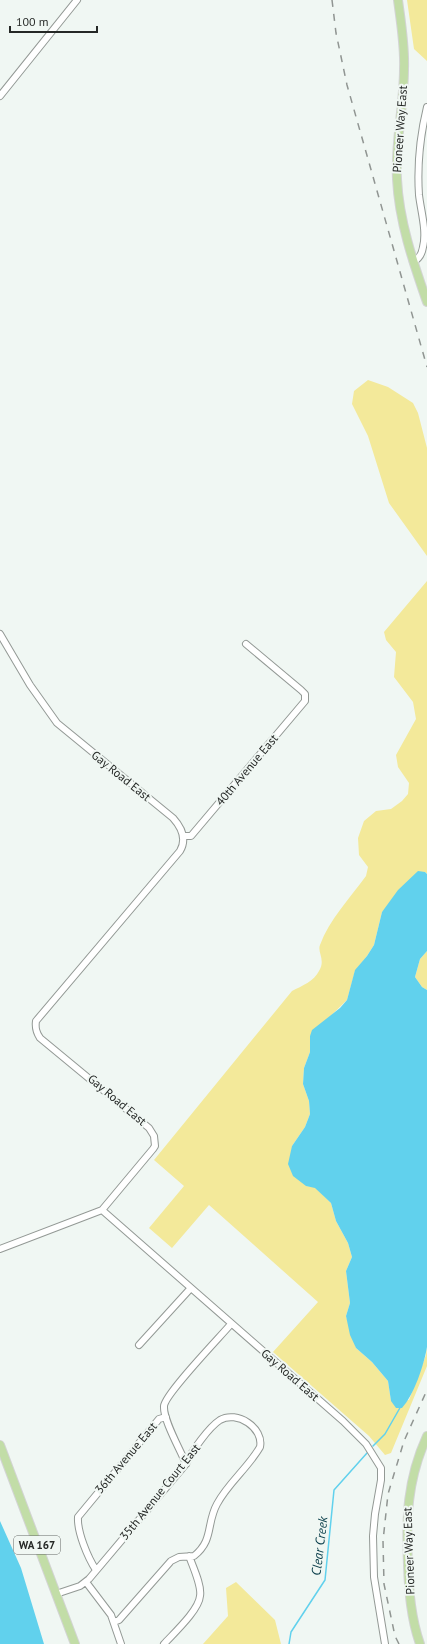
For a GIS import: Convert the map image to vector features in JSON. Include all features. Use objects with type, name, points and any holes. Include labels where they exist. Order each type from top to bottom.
[{"type":"main road","name":"Pioneer Way East","points":[[398,0],[401,14],[404,70],[397,144],[397,179],[400,206],[413,262],[427,302]]},
{"type":"main road","name":"Pioneer Way East","points":[[420,1644],[414,1626],[409,1589],[407,1518],[413,1471],[427,1436]]},
{"type":"main road","name":"WA 167","points":[[0,1445],[75,1644]]},
{"type":"street","points":[[0,96],[77,0]]},
{"type":"street","points":[[413,262],[418,259],[424,246],[419,195],[419,164],[422,126],[427,107]]},
{"type":"street","name":"Gay Road East","points":[[0,634],[30,685],[57,722],[173,818],[180,827],[183,836],[184,843],[180,851],[38,1017],[35,1026],[40,1038],[134,1113],[149,1128],[154,1136],[155,1146],[153,1149],[102,1210],[190,1289],[343,1421],[366,1444],[380,1463],[382,1468],[375,1514],[373,1550],[374,1577],[385,1644]]},
{"type":"street","name":"40th Avenue East","points":[[183,836],[191,836],[306,698],[301,690],[246,644]]},
{"type":"street","points":[[0,1248],[102,1210]]},
{"type":"street","points":[[139,1345],[190,1289]]},
{"type":"street","name":"36th Avenue East","points":[[96,1570],[84,1545],[78,1517],[82,1510],[148,1432],[159,1420],[166,1417],[164,1403],[170,1394],[231,1324]]},
{"type":"street","points":[[166,1417],[186,1464]]},
{"type":"street","name":"35th Avenue Court East","points":[[56,1594],[80,1586],[86,1582],[186,1464],[192,1452],[221,1420],[233,1418],[250,1424],[260,1436],[260,1447],[225,1491],[216,1505],[212,1516],[209,1537],[206,1543],[197,1554],[194,1556],[189,1556]]},
{"type":"street","points":[[114,1622],[119,1620],[168,1564],[175,1558],[189,1556],[199,1587],[200,1597],[194,1610],[164,1644]]},
{"type":"street","points":[[86,1582],[111,1615],[122,1644]]},
{"type":"shaded area","points":[[407,0],[427,0],[427,61],[414,49]]},
{"type":"shaded area","points":[[368,380],[388,387],[413,403],[418,413],[427,448],[427,556],[389,503],[368,436],[352,404],[354,391]]},
{"type":"shaded area","points":[[427,581],[427,874],[425,872],[382,912],[374,945],[355,971],[347,1000],[310,1036],[310,1052],[304,1068],[303,1084],[309,1101],[310,1114],[305,1127],[292,1146],[306,1186],[315,1187],[331,1203],[336,1221],[348,1243],[352,1257],[346,1271],[350,1303],[346,1316],[356,1348],[372,1362],[388,1381],[391,1401],[409,1400],[426,1355],[427,1347],[427,1366],[391,1453],[385,1455],[369,1436],[273,1352],[318,1302],[209,1205],[172,1248],[149,1228],[184,1186],[154,1160],[292,991],[307,983],[317,975],[322,963],[319,948],[324,936],[340,909],[366,876],[368,867],[359,855],[358,838],[364,821],[376,811],[391,809],[402,801],[408,794],[409,783],[398,767],[396,755],[416,719],[413,702],[394,677],[396,652],[386,640],[384,632]]},
{"type":"shaded area","points":[[427,951],[427,990],[422,987],[415,977],[420,959]]},
{"type":"shaded area","points":[[236,1582],[275,1620],[281,1644],[203,1644],[228,1616],[226,1588]]},
{"type":"water","points":[[418,871],[425,872],[427,874],[427,951],[420,959],[415,977],[422,987],[427,990],[427,1347],[424,1362],[411,1396],[402,1408],[396,1408],[391,1401],[388,1381],[372,1362],[356,1348],[350,1335],[346,1316],[350,1303],[346,1271],[352,1257],[348,1243],[336,1221],[331,1203],[315,1188],[306,1186],[293,1176],[288,1164],[292,1146],[305,1127],[310,1114],[309,1101],[303,1084],[304,1068],[310,1052],[310,1036],[312,1030],[340,1008],[347,1000],[355,970],[374,945],[382,912],[398,890]]},
{"type":"water","points":[[0,1521],[21,1568],[44,1644],[0,1644]]},
{"type":"waterway","name":"Clear Creek","points":[[373,1446],[385,1434],[401,1406]]},
{"type":"waterway","name":"Clear Creek","points":[[289,1644],[291,1632],[325,1580],[334,1490],[367,1453]]},
{"type":"railway","points":[[332,0],[336,33],[347,85],[427,367]]},
{"type":"railway","points":[[399,1644],[395,1636],[384,1584],[383,1541],[388,1494],[404,1441],[427,1390]]}]
